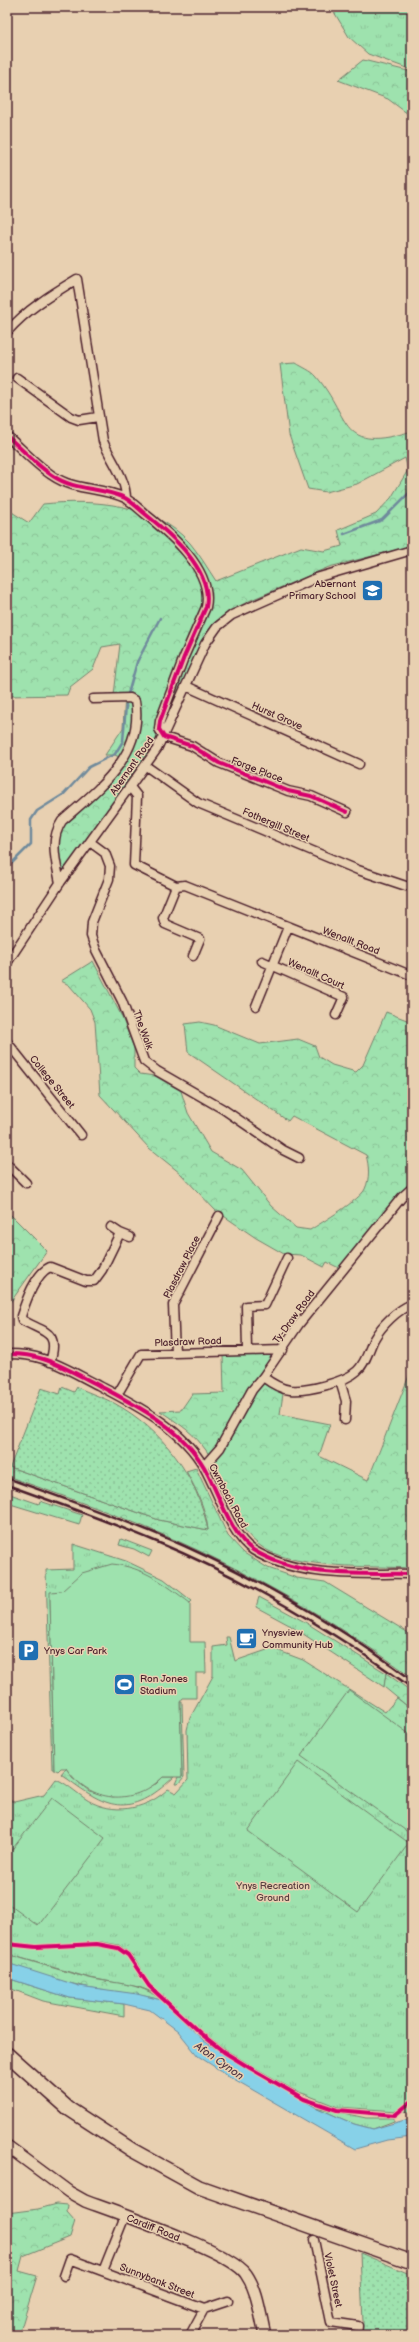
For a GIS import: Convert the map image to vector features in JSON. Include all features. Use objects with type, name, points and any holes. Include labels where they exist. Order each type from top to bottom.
[{"type":"main road","points":[[7,2054],[69,2109],[132,2150],[200,2187],[412,2262]]},
{"type":"main road","name":"Cardiff Road","points":[[7,2146],[70,2192],[212,2251],[234,2263],[246,2272],[251,2283],[265,2335]]},
{"type":"street","points":[[7,332],[45,299],[77,279],[98,417],[108,456],[121,476],[126,489],[126,499]]},
{"type":"street","points":[[17,378],[71,417],[79,420],[98,417]]},
{"type":"street","points":[[7,436],[52,476],[77,487],[126,499],[164,529],[185,549],[206,588],[208,600],[160,721],[159,729],[164,737]]},
{"type":"street","name":"Abernant Road","points":[[7,963],[60,884],[146,766],[164,737],[205,644],[217,627],[232,615],[333,571],[412,550]]},
{"type":"street","name":"Hurst Grove","points":[[186,686],[359,764]]},
{"type":"street","points":[[60,884],[53,840],[56,830],[62,821],[117,769],[127,754],[133,737],[135,701],[130,698],[93,700]]},
{"type":"street","name":"Forge Place","points":[[164,737],[192,746],[219,763],[288,790],[311,796],[347,812]]},
{"type":"street","name":"Fothergill Street","points":[[146,766],[198,803],[358,870],[406,886]]},
{"type":"street","name":"Wenallt Road","points":[[130,787],[137,796],[134,865],[176,886],[185,885],[408,974]]},
{"type":"street","name":"The Walk","points":[[90,842],[105,853],[110,866],[110,879],[92,922],[91,936],[96,950],[122,1001],[144,1061],[157,1071],[223,1109],[283,1150],[299,1158]]},
{"type":"street","points":[[176,886],[163,918],[165,924],[200,939],[193,956]]},
{"type":"street","points":[[256,1006],[288,927]]},
{"type":"street","name":"Wenallt Court","points":[[262,961],[344,997],[336,1015]]},
{"type":"street","name":"College Street","points":[[7,1042],[81,1134]]},
{"type":"street","points":[[7,1164],[26,1183]]},
{"type":"street","name":"Ty-Draw Road","points":[[204,1466],[220,1448],[252,1390],[283,1350],[299,1324],[402,1196],[412,1188]]},
{"type":"street","name":"Plasdraw Place","points":[[175,1353],[173,1305],[219,1216]]},
{"type":"street","points":[[111,1227],[130,1237]]},
{"type":"street","points":[[50,1362],[54,1348],[53,1339],[48,1331],[22,1320],[21,1316],[32,1290],[44,1270],[50,1267],[86,1281],[94,1281],[102,1270],[120,1233]]},
{"type":"street","points":[[247,1350],[246,1306],[265,1305],[287,1258]]},
{"type":"street","points":[[263,1377],[272,1384],[290,1390],[306,1389],[340,1381],[358,1371],[380,1331],[394,1316],[412,1304]]},
{"type":"street","name":"Plasdraw Road","points":[[117,1395],[141,1354],[283,1350]]},
{"type":"street","name":"Cwmbach Road","points":[[7,1354],[50,1362],[117,1395],[151,1414],[174,1431],[193,1451],[204,1466],[234,1528],[251,1549],[277,1562],[311,1571],[412,1574]]},
{"type":"street","points":[[340,1381],[346,1401],[345,1420]]},
{"type":"street","name":"Sunnybank Street","points":[[103,2271],[125,2216]]},
{"type":"street","name":"Violet Street","points":[[314,2240],[331,2322],[358,2326],[357,2335]]},
{"type":"street","name":"Sunnybank Street","points":[[64,2276],[70,2259],[204,2309]]},
{"type":"street","points":[[190,2335],[204,2309],[228,2301]]},
{"type":"green space","points":[[331,7],[412,7],[412,70],[368,54],[349,37]]},
{"type":"green space","points":[[363,60],[412,72],[412,117],[388,99],[338,80]]},
{"type":"green space","points":[[296,363],[316,376],[328,392],[350,429],[359,435],[371,438],[388,437],[412,431],[412,546],[329,567],[251,600],[230,611],[215,622],[203,638],[156,740],[62,874],[57,852],[58,831],[125,760],[115,755],[105,755],[123,728],[125,695],[114,695],[120,644],[102,647],[93,669],[70,687],[67,695],[7,696],[7,509],[29,523],[43,504],[82,502],[122,507],[141,512],[159,519],[190,543],[216,581],[301,547],[324,551],[342,546],[338,530],[376,514],[391,498],[408,470],[405,458],[357,484],[326,492],[308,489],[289,435],[280,364]]},
{"type":"green space","points":[[93,961],[121,1015],[134,1048],[134,1068],[140,1074],[155,1076],[181,1091],[188,1113],[211,1152],[242,1170],[271,1206],[296,1228],[310,1230],[340,1211],[362,1193],[367,1185],[368,1176],[366,1155],[292,1116],[288,1121],[188,1052],[185,1024],[200,1022],[214,1025],[260,1044],[298,1039],[315,1046],[319,1057],[332,1065],[356,1072],[363,1065],[386,1012],[412,1022],[412,1184],[399,1195],[339,1268],[327,1262],[324,1267],[301,1255],[284,1254],[256,1238],[215,1210],[180,1173],[149,1148],[100,1095],[95,1022],[90,1009],[69,985],[61,981]]},
{"type":"green space","points":[[7,1211],[47,1251],[7,1307]]},
{"type":"green space","points":[[274,1354],[255,1379],[283,1394],[280,1414],[330,1424],[319,1456],[368,1480],[410,1373],[412,1372],[412,1568],[316,1563],[297,1560],[265,1549],[252,1539],[243,1528],[235,1514],[218,1472],[202,1445],[187,1430],[160,1411],[181,1410],[192,1394],[224,1393],[223,1355]]},
{"type":"green space","points":[[62,1387],[74,1392],[77,1387],[114,1403],[148,1426],[175,1456],[187,1473],[203,1510],[208,1530],[159,1520],[10,1467],[41,1388],[60,1394]]},
{"type":"green space","points":[[7,1466],[159,1520],[208,1530],[203,1507],[186,1471],[196,1468],[228,1536],[244,1553],[268,1568],[297,1578],[325,1582],[412,1635],[412,1677],[354,1637],[262,1582],[198,1550],[166,1536],[87,1504],[7,1476]]},
{"type":"green space","points":[[7,1493],[39,1504],[40,1501],[82,1515],[79,1525],[7,1503]]},
{"type":"green space","points":[[121,1539],[152,1551],[149,1557],[134,1549],[119,1545]]},
{"type":"green space","points":[[73,1544],[126,1561],[164,1579],[192,1601],[190,1603],[178,1603],[73,1588],[50,1598],[54,1769],[52,1769],[46,1570],[73,1569]]},
{"type":"green space","name":"Ron Jones Stadium","points":[[112,1564],[134,1569],[154,1578],[190,1603],[190,1642],[205,1642],[206,1673],[196,1673],[196,1698],[183,1698],[180,1702],[182,1777],[163,1777],[151,1787],[125,1797],[112,1797],[99,1794],[76,1780],[66,1768],[61,1768],[58,1771],[54,1769],[50,1592],[62,1591],[82,1573]]},
{"type":"green space","points":[[259,1597],[305,1622],[386,1673],[384,1687],[291,1626],[256,1607]]},
{"type":"green space","name":"Ynys Recreation Ground","points":[[226,1637],[229,1637],[235,1661],[267,1650],[266,1646],[303,1660],[385,1712],[397,1698],[412,1710],[412,2112],[338,2107],[294,2090],[226,2050],[200,2030],[150,1984],[132,1955],[119,1945],[102,1942],[35,1945],[7,1942],[7,1799],[14,1802],[44,1795],[56,1779],[66,1784],[93,1803],[113,1809],[133,1808],[142,1805],[152,1801],[168,1789],[176,1793],[188,1780],[187,1730],[190,1718],[213,1676],[213,1647],[227,1645]]},
{"type":"green space","points":[[386,1673],[412,1692],[412,1710],[384,1687]]},
{"type":"green space","points":[[349,1690],[412,1736],[412,1835],[301,1756]]},
{"type":"green space","points":[[180,1702],[182,1702],[184,1777],[178,1784],[175,1784],[178,1777],[182,1777]]},
{"type":"green space","points":[[298,1762],[409,1843],[358,1912],[248,1831]]},
{"type":"green space","points":[[66,1768],[72,1777],[89,1791],[113,1797],[156,1784],[163,1777],[174,1777],[158,1791],[143,1800],[130,1804],[118,1805],[105,1802],[77,1786],[61,1774]]},
{"type":"green space","points":[[52,1798],[105,1838],[38,1926],[7,1903],[7,1856]]},
{"type":"green space","points":[[7,1946],[85,1946],[113,1949],[122,1953],[131,1961],[152,1992],[139,1987],[90,1978],[7,1954]]},
{"type":"green space","points":[[7,1954],[89,1978],[127,1984],[145,1990],[161,2000],[69,1983],[33,1973],[7,1963]]},
{"type":"green space","points":[[7,1978],[70,1998],[124,2004],[124,2016],[43,2001],[9,1988],[7,1990]]},
{"type":"green space","points":[[315,2107],[366,2118],[394,2118],[394,2121],[373,2129],[354,2124]]},
{"type":"green space","points":[[57,2204],[68,2205],[67,2212],[75,2221],[70,2237],[23,2256],[19,2271],[37,2276],[19,2335],[7,2335],[7,2213],[38,2209]]},
{"type":"green space","points":[[360,2253],[412,2275],[412,2335],[362,2335],[363,2322]]},
{"type":"water","name":"Afon Cynon","points":[[7,1963],[79,1986],[137,1994],[161,2000],[204,2041],[244,2067],[315,2107],[354,2124],[373,2129],[412,2118],[412,2137],[387,2140],[355,2149],[227,2075],[198,2056],[178,2031],[150,2010],[124,2004],[70,1998],[7,1978]]},
{"type":"waterway","points":[[344,534],[382,520],[412,490]]},
{"type":"waterway","points":[[128,694],[137,662],[160,618]]},
{"type":"waterway","points":[[7,868],[31,844],[31,820],[37,811],[64,794],[89,767],[115,754],[123,741],[126,705]]},
{"type":"railway","points":[[7,1478],[157,1534],[224,1565],[321,1618],[412,1680]]},
{"type":"railway","points":[[7,1485],[139,1534],[224,1573],[321,1627],[352,1646],[412,1688]]},
{"type":"cycle path","points":[[7,436],[41,467],[61,481],[79,487],[107,492],[125,498],[133,503],[177,542],[196,566],[203,580],[207,593],[206,607],[184,657],[160,721],[159,729],[164,737],[192,746],[219,763],[288,791],[311,796],[347,812]]},
{"type":"cycle path","points":[[7,1354],[34,1357],[50,1361],[64,1367],[128,1401],[171,1429],[183,1440],[204,1467],[231,1523],[245,1543],[253,1550],[290,1566],[310,1570],[350,1574],[412,1574]]},
{"type":"cycle path","points":[[7,1944],[36,1947],[97,1944],[118,1948],[128,1955],[149,1986],[200,2033],[224,2052],[304,2099],[337,2110],[395,2115],[412,2101]]},
{"type":"place","name":"Abernant Primary School","points":[[372,590]]},
{"type":"place","name":"Ynysview Community Hub","points":[[247,1639]]},
{"type":"place","name":"Ynys Car Park","points":[[28,1651]]},
{"type":"place","name":"Ron Jones Stadium","points":[[124,1685]]}]
